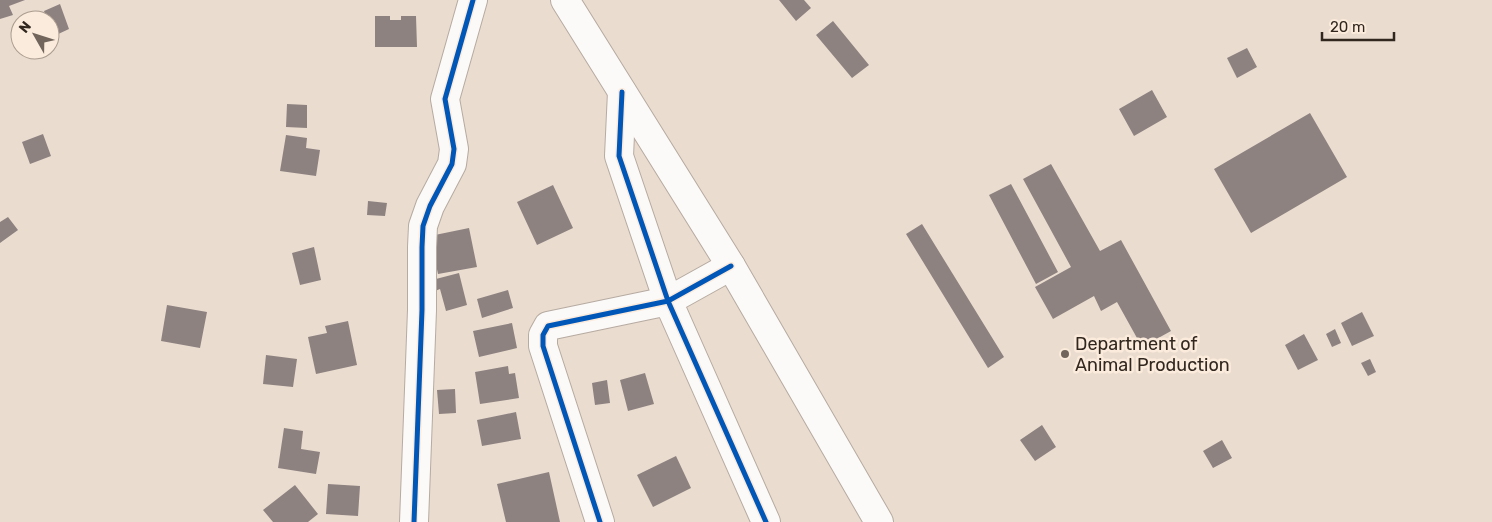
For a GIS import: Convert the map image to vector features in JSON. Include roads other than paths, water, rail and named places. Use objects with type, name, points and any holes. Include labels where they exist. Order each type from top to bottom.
[{"type":"street","points":[[414,522],[422,310],[423,226],[430,206],[452,164],[454,149],[445,98],[473,0]]},
{"type":"street","points":[[565,0],[731,266],[879,522]]},
{"type":"street","points":[[622,92],[619,156],[668,300],[766,522]]},
{"type":"street","points":[[600,522],[543,346],[544,335],[548,326],[668,300],[731,266]]},
{"type":"place","name":"Department of Animal Production","points":[[1065,354]]}]
